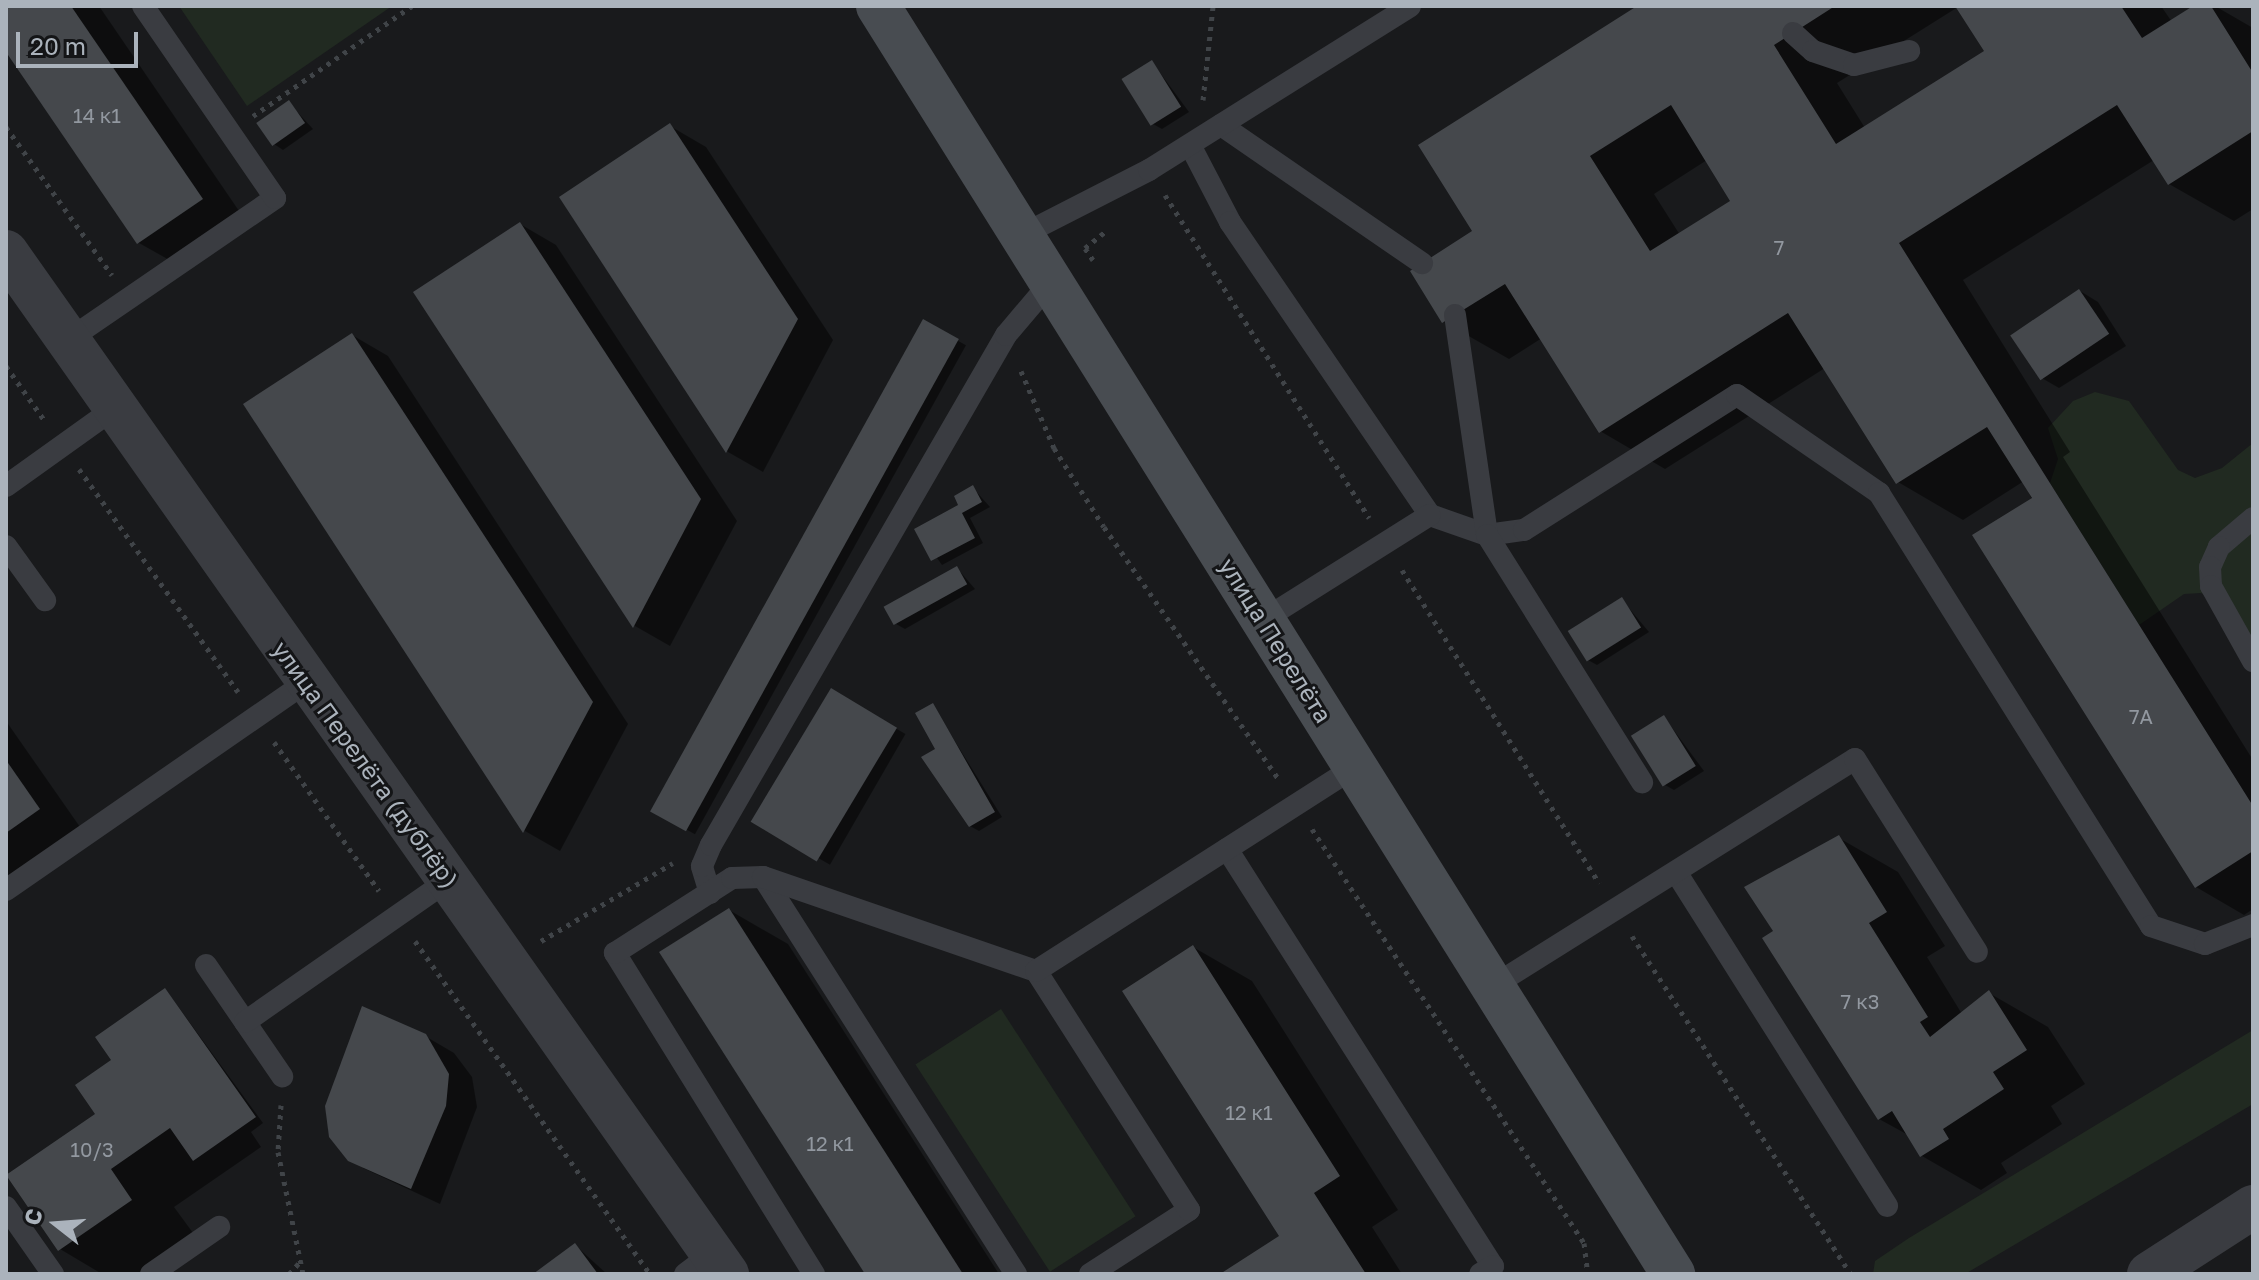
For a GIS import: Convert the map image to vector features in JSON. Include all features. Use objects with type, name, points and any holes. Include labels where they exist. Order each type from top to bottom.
[{"type":"main road","name":"улица Перелёта","points":[[878,6],[1673,1274]]},
{"type":"street","name":"улица Перелёта (дублёр)","points":[[6,252],[306,682],[508,962],[708,1267]]},
{"type":"street","points":[[2149,1274],[2253,1207]]},
{"type":"lane","points":[[68,340],[275,198],[143,6]]},
{"type":"lane","points":[[1022,235],[1149,170],[1410,6]]},
{"type":"lane","points":[[1793,33],[1813,51],[1854,65],[1909,51]]},
{"type":"lane","points":[[1221,125],[1422,263]]},
{"type":"lane","points":[[1195,142],[1230,222],[1430,515],[1487,535],[1524,530],[1737,395],[1879,493],[2151,926],[2205,944],[2253,925]]},
{"type":"lane","points":[[710,893],[702,866],[1006,335],[1051,282]]},
{"type":"lane","points":[[1455,315],[1487,535],[1642,782]]},
{"type":"lane","points":[[6,486],[115,408]]},
{"type":"lane","points":[[1263,620],[1430,515]]},
{"type":"lane","points":[[2253,518],[2219,547],[2210,567],[2211,586],[2253,661]]},
{"type":"lane","points":[[6,546],[45,600]]},
{"type":"lane","points":[[6,890],[306,682]]},
{"type":"lane","points":[[1493,986],[1855,759],[1977,952]]},
{"type":"lane","points":[[1036,971],[1355,767]]},
{"type":"lane","points":[[1227,849],[1493,1266],[1480,1274]]},
{"type":"lane","points":[[1676,872],[1887,1206]]},
{"type":"lane","points":[[763,877],[1016,1274]]},
{"type":"lane","points":[[814,1274],[615,953],[732,878],[763,877],[1036,971],[1189,1210],[1090,1274]]},
{"type":"lane","points":[[245,1022],[450,879]]},
{"type":"lane","points":[[206,965],[282,1076]]},
{"type":"lane","points":[[6,1207],[53,1274]]},
{"type":"lane","points":[[151,1274],[219,1227]]},
{"type":"path","points":[[229,132],[412,6]]},
{"type":"path","points":[[1195,142],[1213,6]]},
{"type":"path","points":[[6,127],[129,299]]},
{"type":"path","points":[[1149,170],[1616,909],[1851,1274]]},
{"type":"path","points":[[6,366],[650,1274]]},
{"type":"path","points":[[508,962],[668,863],[702,866]]},
{"type":"path","points":[[282,1076],[278,1152],[303,1274]]},
{"type":"path","points":[[289,1274],[300,1262]]},
{"type":"shaded area","points":[[179,6],[392,6],[247,106]]},
{"type":"shaded area","points":[[2095,392],[2129,401],[2178,470],[2195,478],[2222,468],[2253,443],[2253,661],[2220,602],[2201,593],[2184,594],[2139,625],[2050,483],[2058,459],[2048,428],[2073,401]]},
{"type":"shaded area","points":[[1001,1009],[1136,1216],[1050,1272],[915,1065]]},
{"type":"shaded area","points":[[2253,1030],[2253,1104],[1965,1274],[1873,1274],[1875,1261],[1909,1238]]},
{"type":"building","points":[[6,6],[71,6],[203,199],[137,244],[6,52]]},
{"type":"building","points":[[1637,6],[1835,6],[1774,45],[1836,144],[1984,51],[1955,6],[2121,6],[2142,38],[2193,6],[2211,6],[2253,73],[2253,131],[2168,185],[2117,105],[1899,243],[2253,806],[2253,851],[2195,888],[1972,535],[2032,498],[1987,427],[1896,484],[1788,313],[1599,433],[1505,284],[1442,323],[1410,271],[1472,231],[1418,145]],"holes":[[[1671,105],[1730,201],[1650,251],[1590,156]]]},
{"type":"building","points":[[1152,60],[1181,107],[1151,126],[1121,79]]},
{"type":"building","points":[[289,100],[305,123],[272,146],[256,123]]},
{"type":"building","points":[[670,123],[798,319],[726,453],[559,197]]},
{"type":"building","points":[[520,222],[701,499],[633,628],[413,292]]},
{"type":"building","points":[[2079,289],[2109,334],[2040,380],[2010,335]]},
{"type":"building","points":[[923,319],[959,339],[686,831],[650,811]]},
{"type":"building","points":[[352,333],[593,702],[523,833],[243,404]]},
{"type":"building","points":[[973,485],[982,502],[962,513],[975,538],[931,561],[914,529],[958,505],[954,496]]},
{"type":"building","points":[[957,566],[967,584],[894,625],[884,607]]},
{"type":"building","points":[[1622,597],[1641,628],[1587,661],[1568,631]]},
{"type":"building","points":[[831,688],[897,728],[817,861],[751,822]]},
{"type":"building","points":[[933,703],[995,812],[969,827],[921,757],[935,749],[915,713]]},
{"type":"building","points":[[1664,715],[1696,766],[1663,787],[1631,736]]},
{"type":"building","points":[[6,760],[40,809],[6,833]]},
{"type":"building","points":[[1839,835],[1887,912],[1869,923],[1928,1017],[1920,1022],[1930,1037],[1989,990],[2027,1050],[1993,1072],[2004,1089],[1943,1129],[1949,1139],[1920,1157],[1892,1111],[1878,1120],[1762,938],[1773,931],[1744,887]]},
{"type":"building","points":[[729,908],[963,1274],[865,1274],[659,952]]},
{"type":"building","points":[[1193,945],[1340,1176],[1314,1193],[1366,1274],[1220,1274],[1279,1236],[1122,991]]},
{"type":"building","points":[[165,988],[256,1117],[193,1161],[170,1128],[111,1169],[132,1200],[58,1251],[6,1175],[95,1114],[75,1085],[111,1060],[95,1037]]},
{"type":"building","points":[[362,1006],[426,1034],[449,1074],[446,1106],[411,1189],[348,1161],[329,1137],[325,1106]]},
{"type":"building","points":[[575,1243],[598,1274],[533,1274]]}]
